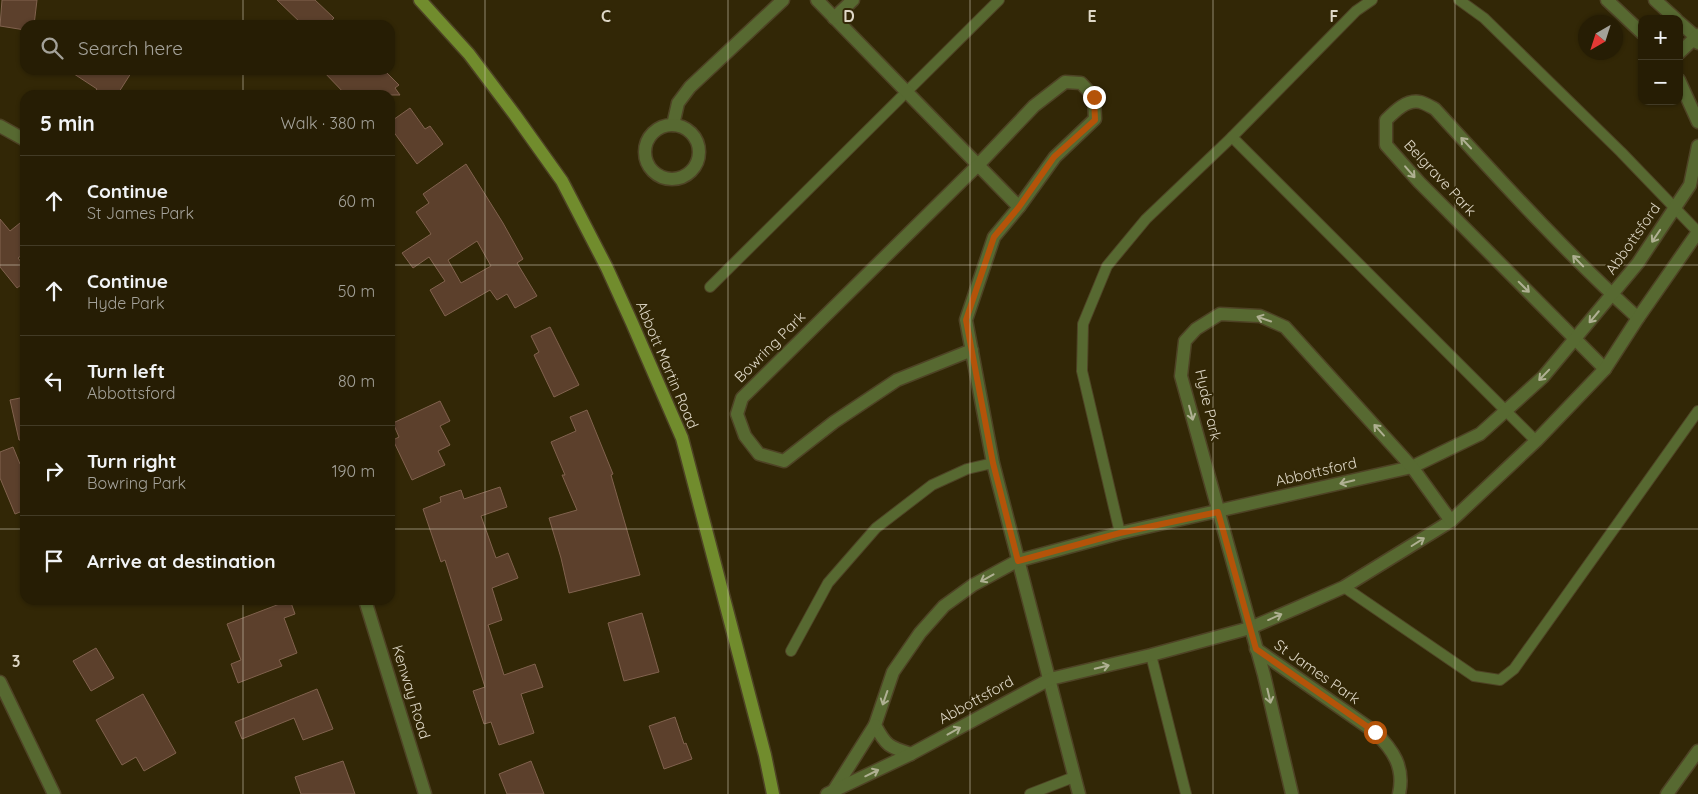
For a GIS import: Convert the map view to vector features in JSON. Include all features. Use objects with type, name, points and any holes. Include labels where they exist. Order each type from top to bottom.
[{"type":"main road","name":"Abbott Martin Road","points":[[420,0],[469,54],[562,181],[607,268],[632,323],[682,438],[765,755],[773,794]]},
{"type":"street","points":[[673,125],[678,103],[690,87],[783,0]]},
{"type":"street","points":[[817,0],[1019,207]]},
{"type":"street","points":[[834,18],[853,0]]},
{"type":"street","points":[[1607,0],[1638,29]]},
{"type":"street","points":[[1655,0],[1672,15]]},
{"type":"street","points":[[1683,26],[1697,38],[1683,50]]},
{"type":"street","name":"Bowring Park","points":[[972,350],[897,380],[834,422],[784,461],[759,454],[745,436],[737,414],[742,398],[978,165],[1034,106],[1065,82],[1081,83],[1094,97],[1095,120],[1054,157],[1019,207],[994,237],[966,320],[972,350],[993,463],[1079,794]]},
{"type":"street","points":[[1683,89],[1698,122]]},
{"type":"street","name":"Belgrave Park","points":[[1605,369],[1419,182],[1386,145],[1386,120],[1408,103],[1420,102],[1435,109],[1502,183],[1612,296],[1638,318]]},
{"type":"street","points":[[673,125],[678,125],[692,134],[697,143],[699,153],[692,170],[685,176],[675,178],[662,177],[653,171],[645,154],[645,144],[649,136],[657,129],[673,125]]},
{"type":"street","points":[[0,126],[20,137]]},
{"type":"street","name":"Abbottsford","points":[[830,793],[875,725],[893,672],[920,633],[944,606],[973,585],[1018,561],[1120,533],[1412,467],[1480,434],[1543,377],[1638,263],[1690,185],[1698,146]]},
{"type":"street","name":"Abbottsford","points":[[830,793],[911,754],[1050,678],[1151,655],[1250,628],[1344,587],[1451,521],[1536,441],[1605,369],[1698,232]]},
{"type":"street","name":"Hyde Park","points":[[1250,628],[1181,376],[1185,341],[1196,329],[1220,314],[1260,316],[1285,327],[1412,467],[1451,521]]},
{"type":"street","name":"Kenway Road","points":[[367,605],[425,794]]},
{"type":"street","name":"St James Park","points":[[1250,628],[1292,794]]},
{"type":"street","name":"St James Park","points":[[1256,649],[1375,732],[1389,746],[1397,761],[1401,775],[1398,794]]},
{"type":"street","points":[[0,682],[54,794]]},
{"type":"street","points":[[875,725],[882,737],[892,748],[911,754]]},
{"type":"street","points":[[1667,794],[1698,751]]},
{"type":"lane","points":[[710,286],[999,0]]},
{"type":"lane","points":[[1120,533],[1082,371],[1083,324],[1107,266],[1146,219],[1232,137],[1356,11],[1372,0]]},
{"type":"lane","points":[[1459,0],[1484,18],[1621,152],[1698,232]]},
{"type":"lane","points":[[1232,137],[1536,441]]},
{"type":"lane","points":[[1344,587],[1474,676],[1500,680],[1514,669],[1698,411]]},
{"type":"lane","points":[[791,651],[828,583],[876,528],[932,485],[967,469],[993,463]]},
{"type":"lane","points":[[1151,655],[1186,794]]},
{"type":"lane","points":[[1030,794],[1074,777]]},
{"type":"building","points":[[2,0],[37,0],[35,20],[20,20],[20,29],[0,26]]},
{"type":"building","points":[[277,0],[315,0],[334,18],[332,20],[298,20]]},
{"type":"building","points":[[76,75],[130,75],[120,90],[97,89]]},
{"type":"building","points":[[327,75],[389,75],[399,85],[395,88],[400,95],[395,95],[395,90],[341,90]]},
{"type":"building","points":[[410,108],[425,129],[430,126],[443,144],[417,164],[395,134],[395,118]]},
{"type":"building","points":[[466,164],[523,259],[517,263],[537,296],[515,308],[507,294],[497,300],[490,290],[445,316],[430,290],[445,281],[429,257],[413,268],[402,253],[431,234],[416,212],[429,203],[423,194]],"holes":[[[477,241],[491,266],[461,283],[448,260]]]},
{"type":"building","points":[[0,219],[10,231],[20,223],[20,257],[18,258],[20,261],[20,286],[17,288],[0,267]]},
{"type":"building","points":[[550,327],[579,385],[554,397],[534,355],[539,352],[531,336]]},
{"type":"building","points":[[20,398],[20,440],[19,440],[10,400]]},
{"type":"building","points":[[440,401],[450,421],[440,426],[450,445],[438,451],[445,465],[412,480],[395,444],[395,439],[399,437],[395,422]]},
{"type":"building","points":[[587,410],[613,474],[611,475],[640,575],[569,593],[549,518],[577,510],[562,475],[565,475],[551,442],[576,431],[570,417]]},
{"type":"building","points":[[13,447],[20,464],[20,512],[15,514],[0,478],[0,452]]},
{"type":"building","points":[[500,487],[507,507],[481,516],[496,558],[508,553],[518,578],[492,588],[502,620],[488,625],[504,675],[535,664],[543,687],[521,694],[534,733],[499,745],[491,722],[484,724],[473,691],[485,687],[445,560],[441,562],[423,509],[441,502],[440,497],[461,490],[464,499]]},
{"type":"building","points":[[277,605],[292,605],[295,614],[284,618],[297,653],[279,660],[282,666],[238,683],[231,664],[241,660],[227,624]]},
{"type":"building","points":[[642,613],[659,672],[624,681],[608,623]]},
{"type":"building","points":[[96,648],[114,678],[91,691],[73,661]]},
{"type":"building","points":[[317,689],[333,729],[303,740],[294,718],[242,739],[235,722]]},
{"type":"building","points":[[143,694],[176,753],[144,771],[136,757],[122,765],[96,720]]},
{"type":"building","points":[[675,717],[684,744],[686,743],[692,759],[664,769],[649,726]]},
{"type":"building","points":[[343,761],[355,794],[301,794],[295,777]]},
{"type":"building","points":[[531,761],[544,794],[507,794],[499,774]]},
{"type":"route","points":[[1094,97],[1095,120],[1054,157],[1019,207],[994,237],[966,320],[993,463],[1018,561],[1120,533],[1218,512],[1256,649],[1375,732]]}]
